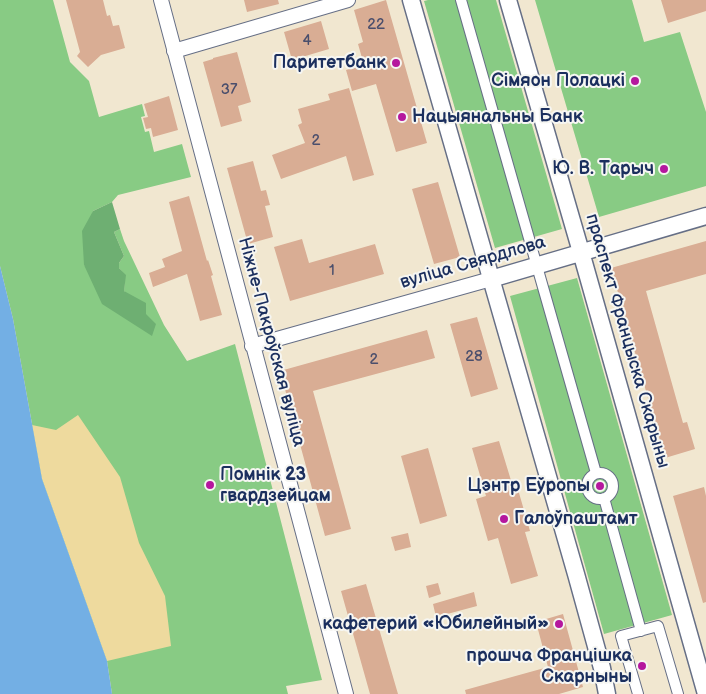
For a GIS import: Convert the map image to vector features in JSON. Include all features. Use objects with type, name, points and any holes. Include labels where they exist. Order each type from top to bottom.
[{"type":"street","name":"Ніжне-Пакроўская вуліца","points":[[161,0],[346,694]]},
{"type":"street","points":[[174,51],[348,0]]},
{"type":"street","points":[[412,0],[595,644],[607,694]]},
{"type":"street","points":[[460,0],[596,473]]},
{"type":"street","name":"праспект Францыска Скарыны","points":[[508,0],[706,694]]},
{"type":"street","name":"вуліца Свярдлова","points":[[252,346],[706,216]]},
{"type":"street","points":[[596,473],[608,476],[613,482],[610,494],[604,498],[595,498],[589,493],[588,481],[596,473]]},
{"type":"street","points":[[604,498],[641,631]]},
{"type":"street","points":[[638,694],[621,636],[658,626],[678,694]]},
{"type":"green space","points":[[0,0],[53,0],[70,62],[89,81],[99,117],[142,104],[145,116],[141,117],[145,132],[149,131],[154,152],[182,144],[191,177],[118,195],[112,202],[93,211],[84,265],[146,314],[124,291],[125,275],[119,268],[119,263],[124,256],[114,232],[120,229],[164,325],[187,361],[235,344],[322,680],[286,686],[288,694],[112,694],[107,661],[42,479],[13,319],[0,266]]},
{"type":"green space","points":[[496,0],[562,229],[495,248],[424,1]]},
{"type":"green space","points":[[535,0],[632,0],[644,42],[680,32],[706,112],[706,186],[599,217]]},
{"type":"green space","points":[[112,202],[120,229],[114,232],[124,256],[119,263],[119,268],[126,275],[124,291],[146,303],[146,314],[156,324],[152,336],[102,304],[84,265],[82,231],[93,211]]},
{"type":"green space","points":[[577,278],[672,615],[604,634],[510,296]]},
{"type":"sand","points":[[78,415],[120,477],[139,543],[165,596],[171,646],[107,661],[42,479],[32,425],[56,430]]},
{"type":"water","points":[[0,266],[13,319],[42,479],[107,661],[112,694],[0,694]]},
{"type":"building","points":[[66,0],[103,0],[107,16],[110,15],[113,26],[119,25],[125,48],[101,55],[88,67],[77,56],[80,52]]},
{"type":"building","points":[[244,0],[278,0],[279,4],[247,12]]},
{"type":"building","name":"Нацыянальны Банк","points":[[386,0],[427,143],[396,152],[376,84],[352,91],[346,70],[364,65],[358,44],[363,42],[354,10]]},
{"type":"building","points":[[661,0],[706,0],[706,11],[668,23]]},
{"type":"building","points":[[321,21],[329,49],[292,60],[284,32]]},
{"type":"building","points":[[237,52],[251,102],[238,106],[242,121],[221,127],[203,62]]},
{"type":"building","points":[[349,88],[374,175],[353,181],[346,156],[281,179],[272,155],[305,143],[298,125],[302,123],[298,109],[330,100],[328,94]]},
{"type":"building","points":[[169,96],[178,130],[153,137],[151,128],[146,129],[143,118],[148,117],[144,104]]},
{"type":"building","points":[[253,161],[261,191],[266,190],[270,205],[265,206],[273,237],[248,244],[227,168]]},
{"type":"building","points":[[438,182],[460,257],[434,264],[412,189]]},
{"type":"building","points":[[189,196],[207,261],[213,275],[211,276],[222,315],[200,321],[187,274],[153,287],[149,273],[165,267],[162,259],[182,251],[169,202]]},
{"type":"building","points":[[302,239],[309,263],[375,244],[384,274],[290,301],[274,247]]},
{"type":"building","points":[[706,241],[706,274],[646,291],[683,423],[687,422],[695,449],[665,458],[611,268]]},
{"type":"building","points":[[477,317],[498,389],[471,397],[450,324]]},
{"type":"building","points":[[427,330],[435,358],[313,391],[351,529],[325,536],[280,371]]},
{"type":"building","name":"Галоўпаштамт","points":[[499,441],[513,487],[517,486],[530,531],[525,532],[538,576],[511,584],[498,538],[488,541],[476,499],[486,496],[472,448]]},
{"type":"building","points":[[428,448],[447,516],[420,524],[401,456]]},
{"type":"building","points":[[704,487],[706,496],[706,602],[703,603],[673,496]]},
{"type":"building","points":[[408,533],[411,547],[395,551],[391,537]]},
{"type":"building","points":[[438,583],[441,594],[429,598],[426,586]]},
{"type":"building","points":[[366,584],[398,694],[370,694],[341,591]]},
{"type":"building","points":[[474,592],[477,606],[436,617],[433,604]]},
{"type":"building","points":[[563,614],[583,687],[559,694],[466,694],[465,690],[548,667],[536,622]]},
{"type":"place","name":"Паритетбанк","points":[[396,63]]},
{"type":"place","name":"Сімяон Полацкі","points":[[635,81]]},
{"type":"place","name":"Нацыянальны Банк","points":[[402,117]]},
{"type":"place","name":"Ю. В. Тарыч","points":[[664,169]]},
{"type":"place","name":"Помнік 23 гвардзейцам","points":[[210,485]]},
{"type":"place","name":"Цэнтр Еўропы","points":[[600,486]]},
{"type":"place","name":"Галоўпаштамт","points":[[504,519]]},
{"type":"place","name":"кафетерий «Юбилейный»","points":[[559,624]]},
{"type":"place","name":"прошча Францішка Скарныны","points":[[642,666]]}]
